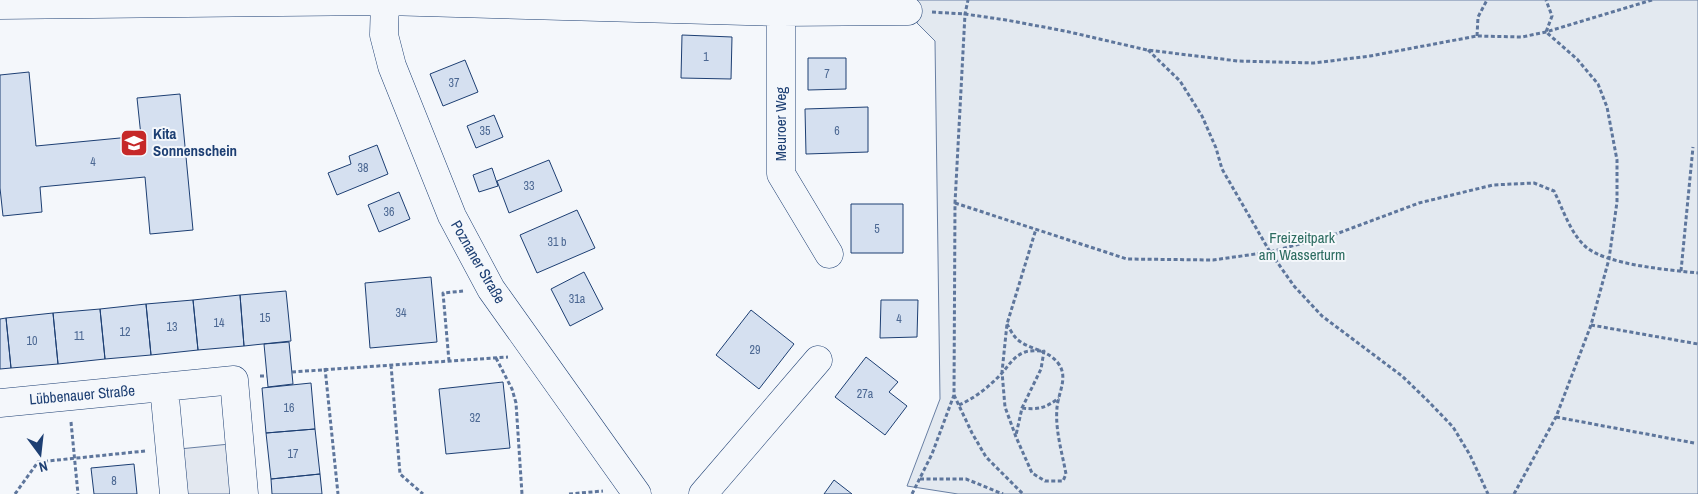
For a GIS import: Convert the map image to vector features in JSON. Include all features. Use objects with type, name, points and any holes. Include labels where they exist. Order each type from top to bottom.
[{"type":"street","points":[[5,3],[385,0],[781,12],[908,12]]},
{"type":"street","name":"Poznaner Straße","points":[[385,0],[384,35],[392,66],[452,216],[491,289],[637,494]]},
{"type":"street","name":"Meuroer Weg","points":[[781,12],[782,174],[829,254]]},
{"type":"street","points":[[703,494],[818,360]]},
{"type":"street","name":"Lübbenauer Straße","points":[[0,402],[234,380],[244,494]]},
{"type":"street","points":[[164,387],[174,494]]},
{"type":"path","points":[[912,494],[920,479],[954,395],[954,203],[965,14],[968,0]]},
{"type":"path","points":[[1478,36],[1478,17],[1487,0]]},
{"type":"path","points":[[1546,0],[1552,16],[1546,32]]},
{"type":"path","points":[[908,12],[965,14],[1065,31],[1147,50],[1238,61],[1314,63],[1370,56],[1478,36],[1522,37],[1546,32],[1652,0]]},
{"type":"path","points":[[1514,494],[1556,417],[1591,325],[1610,259],[1617,202],[1617,160],[1607,107],[1598,84],[1578,59],[1546,32]]},
{"type":"path","points":[[1147,50],[1180,82],[1202,116],[1216,148],[1222,168],[1270,252],[1294,286],[1322,316],[1402,376],[1430,402],[1453,427],[1470,455],[1488,494]]},
{"type":"path","points":[[1681,271],[1693,147]]},
{"type":"path","points":[[954,203],[1127,259],[1213,260],[1270,252],[1336,234],[1419,203],[1493,185],[1534,183],[1554,191],[1574,233],[1587,248],[1610,259],[1698,273]]},
{"type":"path","points":[[1007,324],[1018,340],[1044,351],[1058,363],[1063,373],[1057,407],[1058,435],[1066,474],[1063,481],[1045,481],[1032,472],[1005,407],[1002,372],[1007,324],[1036,229]]},
{"type":"path","points":[[443,293],[449,361]]},
{"type":"path","points":[[1591,325],[1698,344]]},
{"type":"path","points":[[959,405],[971,400],[1002,372],[1011,361],[1026,352],[1044,351]]},
{"type":"path","points":[[1016,437],[1022,408],[1041,368],[1044,351]]},
{"type":"path","points":[[292,372],[325,368],[538,355]]},
{"type":"path","points":[[496,358],[512,389],[516,403],[522,494]]},
{"type":"path","points":[[391,365],[400,474],[423,494]]},
{"type":"path","points":[[325,368],[338,494]]},
{"type":"path","points":[[954,395],[986,456],[1023,494]]},
{"type":"path","points":[[68,396],[78,494]]},
{"type":"path","points":[[1022,408],[1036,409],[1047,406],[1060,398]]},
{"type":"path","points":[[1556,417],[1694,443]]},
{"type":"path","points":[[15,494],[38,462],[169,448]]},
{"type":"path","points":[[920,479],[966,479],[1003,494]]},
{"type":"green space","name":"Freizeitpark am Wasserturm","points":[[917,0],[1698,0],[1698,494],[958,494],[907,486],[940,399],[935,41],[917,23]]},
{"type":"shaded area","points":[[240,443],[244,494],[174,494],[169,450]]},
{"type":"building","points":[[682,35],[732,37],[731,79],[681,78]]},
{"type":"building","points":[[808,58],[846,58],[846,89],[808,90]]},
{"type":"building","points":[[465,60],[478,92],[443,106],[430,74]]},
{"type":"building","points":[[29,72],[36,146],[141,136],[137,98],[180,94],[193,230],[150,234],[145,177],[40,187],[42,212],[3,216],[0,188],[0,75]]},
{"type":"building","points":[[868,107],[868,152],[806,154],[805,109]]},
{"type":"building","points":[[494,115],[503,137],[476,148],[467,126]]},
{"type":"building","points":[[377,145],[388,174],[337,195],[328,173],[351,164],[349,156]]},
{"type":"building","points":[[549,160],[562,191],[509,213],[497,181]]},
{"type":"building","points":[[492,168],[498,186],[479,192],[473,175]]},
{"type":"building","points":[[399,192],[410,219],[379,232],[368,205]]},
{"type":"building","points":[[851,204],[903,204],[903,253],[851,253]]},
{"type":"building","points":[[577,210],[595,248],[537,273],[520,235]]},
{"type":"building","points":[[584,272],[603,309],[570,326],[551,289]]},
{"type":"building","points":[[431,277],[437,342],[370,348],[365,283]]},
{"type":"building","points":[[286,291],[291,341],[244,346],[240,295]]},
{"type":"building","points":[[240,295],[244,346],[198,350],[193,300]]},
{"type":"building","points":[[193,300],[198,350],[151,355],[146,304]]},
{"type":"building","points":[[881,300],[918,300],[917,337],[880,338]]},
{"type":"building","points":[[146,304],[151,355],[105,359],[100,309]]},
{"type":"building","points":[[100,309],[105,359],[58,364],[53,313]]},
{"type":"building","points":[[751,310],[794,344],[759,389],[716,355]]},
{"type":"building","points":[[53,313],[58,364],[11,368],[6,318]]},
{"type":"building","points":[[6,318],[11,368],[0,369],[0,319]]},
{"type":"building","points":[[289,342],[293,384],[268,387],[264,344]]},
{"type":"building","points":[[866,357],[898,382],[889,392],[907,406],[885,435],[835,397]]},
{"type":"building","points":[[503,382],[510,448],[446,454],[439,389]]},
{"type":"building","points":[[311,383],[315,429],[266,433],[262,388]]},
{"type":"building","points":[[315,429],[320,474],[271,479],[266,433]]},
{"type":"building","points":[[134,464],[137,494],[94,494],[91,468]]},
{"type":"building","points":[[320,474],[322,494],[272,494],[271,479]]},
{"type":"building","points":[[834,480],[852,494],[824,494]]},
{"type":"place","name":"Kita Sonnenschein","points":[[134,143]]}]
